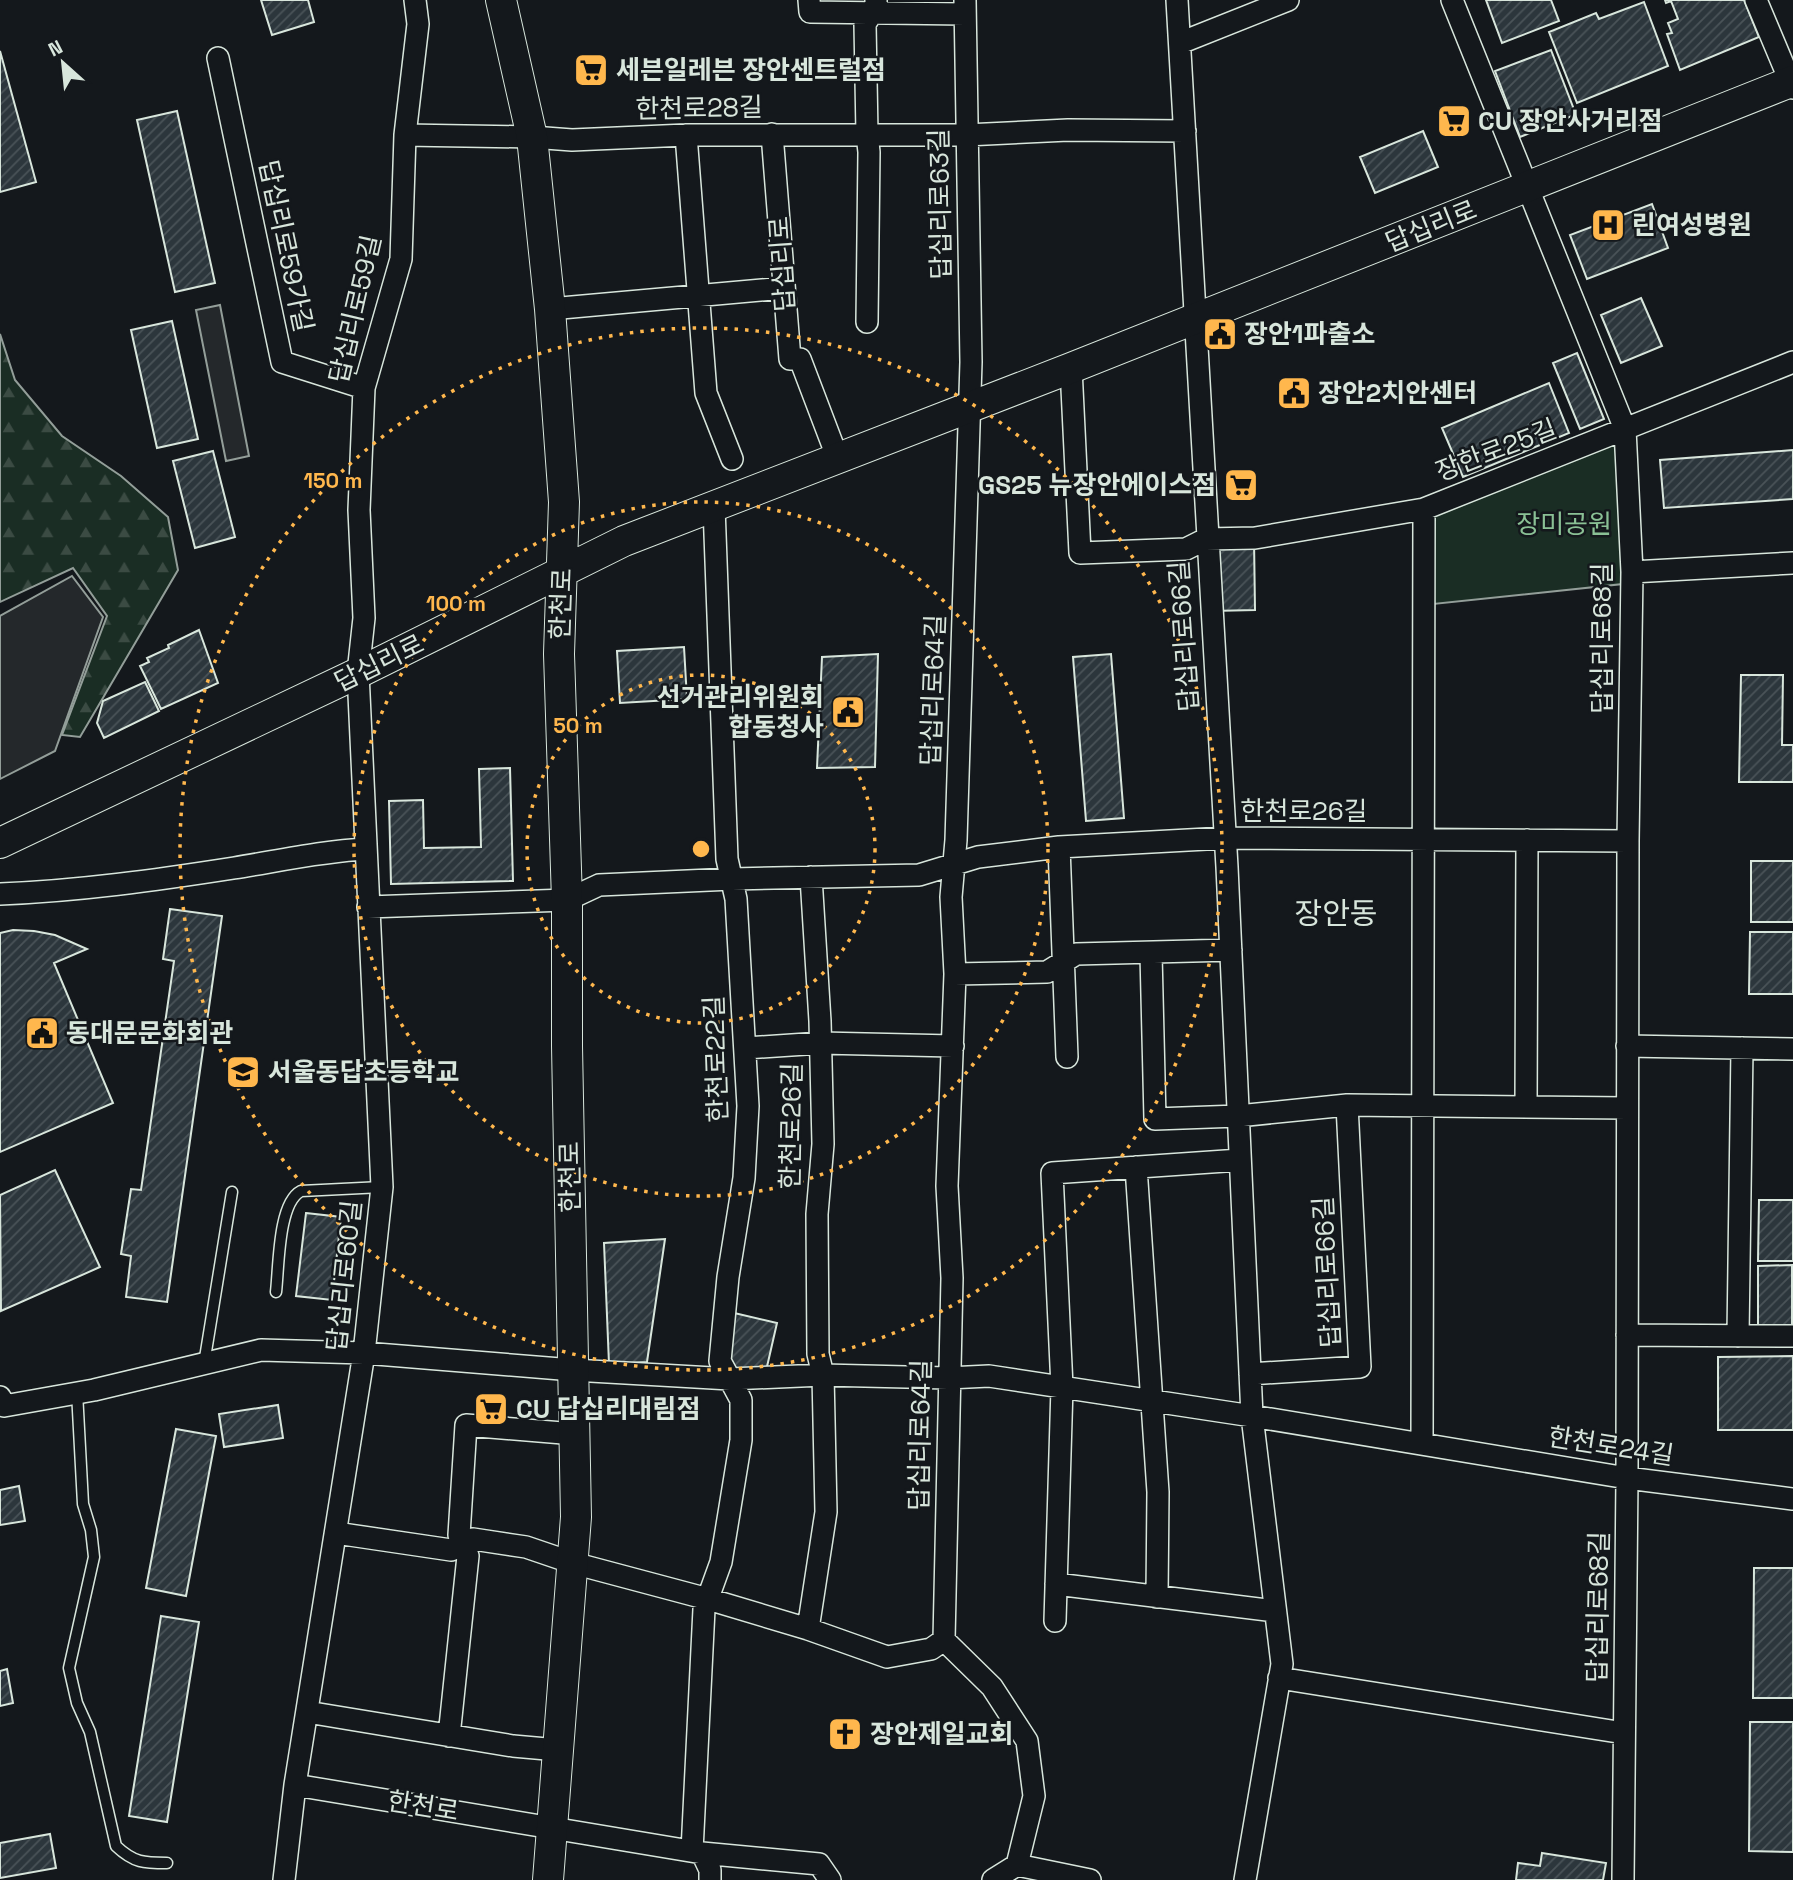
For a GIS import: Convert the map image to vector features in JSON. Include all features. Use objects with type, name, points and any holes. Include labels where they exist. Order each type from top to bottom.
[{"type":"main road","name":"한천로","points":[[501,0],[532,137],[550,309],[564,502],[559,654],[567,900],[567,1059],[576,1517],[548,1880]]},
{"type":"main road","name":"답십리로","points":[[0,843],[358,673],[624,541],[1792,84]]},
{"type":"street","name":"답십리로59길","points":[[358,673],[364,618],[359,510],[364,388],[401,259],[405,135],[417,48],[415,0]]},
{"type":"street","points":[[809,0],[810,12],[873,7],[965,7]]},
{"type":"street","name":"답십리로66길","points":[[1177,0],[1231,950],[1252,1416],[1282,1664],[1245,1880]]},
{"type":"street","points":[[1180,43],[1288,0]]},
{"type":"street","name":"답십리로68길","points":[[1451,0],[1625,429],[1632,572],[1628,841],[1628,1335],[1623,1880]]},
{"type":"street","name":"답십리로","points":[[1756,0],[1792,84]]},
{"type":"street","points":[[867,322],[869,152],[864,24],[873,7]]},
{"type":"street","name":"답십리로63길","points":[[965,7],[970,407]]},
{"type":"street","name":"답십리로59가길","points":[[218,58],[282,362],[364,388]]},
{"type":"street","name":"한천로28길","points":[[405,135],[572,140],[686,135],[966,135],[1068,130],[1185,131]]},
{"type":"street","name":"답십리로","points":[[772,134],[790,359],[800,359],[838,459]]},
{"type":"street","points":[[686,135],[706,393],[732,459]]},
{"type":"street","points":[[550,309],[784,288]]},
{"type":"street","name":"장한로25길","points":[[1206,539],[1255,538],[1424,509],[1793,362]]},
{"type":"street","points":[[1071,368],[1080,553],[1186,549],[1206,539]]},
{"type":"street","name":"답십리로64길","points":[[944,1640],[952,1278],[947,1186],[954,974],[951,897],[952,866],[957,840],[970,407]]},
{"type":"street","name":"한천로22길","points":[[710,1880],[710,1870],[697,1852],[704,1609],[721,1562],[741,1440],[741,1400],[720,1361],[728,1277],[744,1178],[748,1106],[736,899],[727,859],[714,507]]},
{"type":"street","points":[[1422,1444],[1424,509]]},
{"type":"street","points":[[1632,572],[1793,563]]},
{"type":"street","name":"답십리로60길","points":[[284,1880],[295,1785],[364,1353],[382,1187],[358,673]]},
{"type":"street","name":"한천로26길","points":[[567,900],[599,885],[732,878],[919,875],[978,857],[1059,847],[1225,838],[1628,841]]},
{"type":"street","points":[[1526,1107],[1527,840]]},
{"type":"street","points":[[1059,847],[1067,1057]]},
{"type":"street","points":[[0,894],[166,878],[337,850],[366,849]]},
{"type":"street","name":"한천로26길","points":[[811,877],[821,1043],[823,1144],[817,1228],[818,1354],[823,1375]]},
{"type":"street","points":[[368,907],[567,900]]},
{"type":"street","points":[[954,974],[1046,972],[1076,954],[1231,950]]},
{"type":"street","points":[[1151,954],[1156,1119],[1238,1116],[1347,1105],[1627,1108]]},
{"type":"street","points":[[746,1048],[821,1043],[953,1046]]},
{"type":"street","points":[[1628,1046],[1793,1049]]},
{"type":"street","points":[[1738,1336],[1742,1048]]},
{"type":"street","name":"답십리로66길","points":[[1250,1374],[1360,1367],[1347,1105]]},
{"type":"street","points":[[1055,1621],[1062,1387],[1052,1173],[1240,1160]]},
{"type":"street","points":[[1136,1167],[1158,1492],[1157,1597]]},
{"type":"street","points":[[1628,1335],[1793,1336]]},
{"type":"street","points":[[2,1401],[77,1392],[261,1350],[364,1353],[573,1370]]},
{"type":"street","name":"한천로24길","points":[[573,1370],[730,1379],[823,1375],[948,1378],[989,1376],[1627,1478],[1793,1499]]},
{"type":"street","points":[[808,1629],[826,1512],[823,1375]]},
{"type":"street","points":[[449,1735],[468,1556],[458,1535],[466,1425],[575,1434]]},
{"type":"street","points":[[335,1533],[451,1550],[473,1539],[526,1546],[573,1563],[808,1629],[887,1657],[931,1649],[944,1640],[992,1687],[1027,1741],[1034,1796],[1017,1865]]},
{"type":"street","points":[[1056,1584],[1275,1611]]},
{"type":"street","points":[[1279,1678],[1624,1733]]},
{"type":"street","points":[[307,1712],[513,1746],[558,1750]]},
{"type":"street","name":"한천로","points":[[295,1785],[552,1826]]},
{"type":"street","points":[[552,1826],[697,1852],[819,1864],[830,1880]]},
{"type":"street","points":[[993,1880],[1017,1865],[1090,1880]]},
{"type":"lane","points":[[276,1292],[285,1211],[294,1194],[302,1191],[382,1187]]},
{"type":"lane","points":[[204,1364],[232,1192]]},
{"type":"lane","points":[[77,1392],[81,1485],[94,1557],[69,1668],[77,1703],[90,1732],[117,1846],[126,1856],[137,1862],[167,1863]]},
{"type":"green space","points":[[0,334],[15,380],[62,436],[121,476],[168,517],[178,570],[80,737],[62,735],[107,616],[73,568],[0,602]]},
{"type":"green space","name":"장미공원","points":[[1625,429],[1632,583],[1424,605],[1424,509]]},
{"type":"shaded area","points":[[220,305],[249,456],[226,461],[196,310]]},
{"type":"shaded area","points":[[72,576],[103,617],[55,751],[0,779],[0,616]]},
{"type":"building","points":[[261,0],[308,0],[314,22],[272,35]]},
{"type":"building","points":[[1486,0],[1551,0],[1559,21],[1502,43]]},
{"type":"building","points":[[1665,0],[1744,0],[1759,37],[1680,70],[1667,34],[1672,33],[1668,23],[1678,19],[1671,1],[1666,3]]},
{"type":"building","points":[[1644,2],[1668,66],[1577,103],[1549,32],[1596,13],[1599,19]]},
{"type":"building","points":[[1551,50],[1573,107],[1572,116],[1520,137],[1495,71]]},
{"type":"building","points":[[0,51],[36,182],[0,192]]},
{"type":"building","points":[[177,111],[215,283],[175,292],[137,120]]},
{"type":"building","points":[[1423,131],[1438,167],[1375,193],[1360,157]]},
{"type":"building","points":[[1652,204],[1668,248],[1587,279],[1570,235]]},
{"type":"building","points":[[1641,298],[1662,346],[1621,363],[1601,315]]},
{"type":"building","points":[[172,321],[198,439],[157,448],[131,330]]},
{"type":"building","points":[[1577,353],[1604,419],[1580,429],[1553,363]]},
{"type":"building","points":[[1549,383],[1569,433],[1463,477],[1442,428]]},
{"type":"building","points":[[1793,450],[1793,499],[1664,508],[1660,460]]},
{"type":"building","points":[[213,451],[235,537],[195,548],[173,461]]},
{"type":"building","points":[[1254,539],[1255,610],[1212,611],[1207,540]]},
{"type":"building","points":[[199,630],[218,683],[161,709],[140,666],[149,662],[147,658],[169,648],[168,645]]},
{"type":"building","points":[[684,647],[687,699],[620,703],[617,651]]},
{"type":"building","name":"선거관리위원회 합동청사","points":[[878,654],[875,767],[817,768],[822,657]]},
{"type":"building","points":[[1111,654],[1124,818],[1086,821],[1073,657]]},
{"type":"building","points":[[1741,675],[1783,675],[1782,745],[1793,745],[1793,782],[1739,782]]},
{"type":"building","points":[[145,682],[159,711],[104,738],[97,723],[103,701]]},
{"type":"building","points":[[510,768],[513,881],[391,884],[389,801],[423,800],[424,848],[481,847],[479,769]]},
{"type":"building","points":[[1751,861],[1793,861],[1793,922],[1751,922]]},
{"type":"building","points":[[170,909],[222,916],[167,1302],[126,1297],[131,1256],[121,1254],[131,1189],[141,1190],[174,961],[163,959]]},
{"type":"building","name":"동대문문화회관","points":[[13,930],[55,935],[87,949],[54,963],[113,1103],[0,1152],[0,933]]},
{"type":"building","points":[[1750,932],[1793,932],[1793,994],[1749,994]]},
{"type":"building","points":[[55,1170],[100,1267],[1,1311],[0,1195]]},
{"type":"building","points":[[1759,1200],[1793,1200],[1793,1261],[1758,1261]]},
{"type":"building","points":[[306,1213],[341,1217],[332,1300],[296,1296]]},
{"type":"building","points":[[665,1239],[647,1362],[609,1364],[604,1243]]},
{"type":"building","points":[[1792,1265],[1792,1327],[1758,1327],[1758,1266]]},
{"type":"building","points":[[730,1312],[777,1323],[766,1371],[736,1373],[726,1355]]},
{"type":"building","points":[[1793,1356],[1793,1430],[1718,1430],[1718,1357]]},
{"type":"building","points":[[278,1405],[283,1438],[224,1447],[219,1414]]},
{"type":"building","points":[[176,1429],[216,1436],[186,1596],[146,1588]]},
{"type":"building","points":[[19,1486],[25,1521],[0,1525],[0,1490]]},
{"type":"building","points":[[1754,1568],[1793,1568],[1793,1698],[1753,1698]]},
{"type":"building","points":[[161,1616],[199,1622],[167,1822],[129,1816]]},
{"type":"building","points":[[7,1669],[13,1703],[0,1706],[0,1671]]},
{"type":"building","points":[[1750,1722],[1793,1722],[1793,1852],[1749,1851]]},
{"type":"building","points":[[50,1834],[56,1868],[0,1878],[0,1843]]},
{"type":"building","points":[[1542,1853],[1606,1863],[1603,1880],[1516,1880],[1518,1863],[1540,1866]]},
{"type":"place","name":"세븐일레븐 장안센트럴점","points":[[591,70]]},
{"type":"place","name":"CU 장안사거리점","points":[[1454,121]]},
{"type":"place","name":"린여성병원","points":[[1608,225]]},
{"type":"place","name":"장안1파출소","points":[[1220,334]]},
{"type":"place","name":"장안2치안센터","points":[[1294,393]]},
{"type":"place","name":"GS25 뉴장안에이스점","points":[[1241,485]]},
{"type":"place","name":"선거관리위원회 합동청사","points":[[848,712]]},
{"type":"place","name":"동대문문화회관","points":[[42,1033]]},
{"type":"place","name":"서울동답초등학교","points":[[243,1072]]},
{"type":"place","name":"CU 답십리대림점","points":[[491,1409]]},
{"type":"place","name":"장안제일교회","points":[[845,1734]]},
{"type":"district","name":"장안동","points":[[1336,913]]}]
